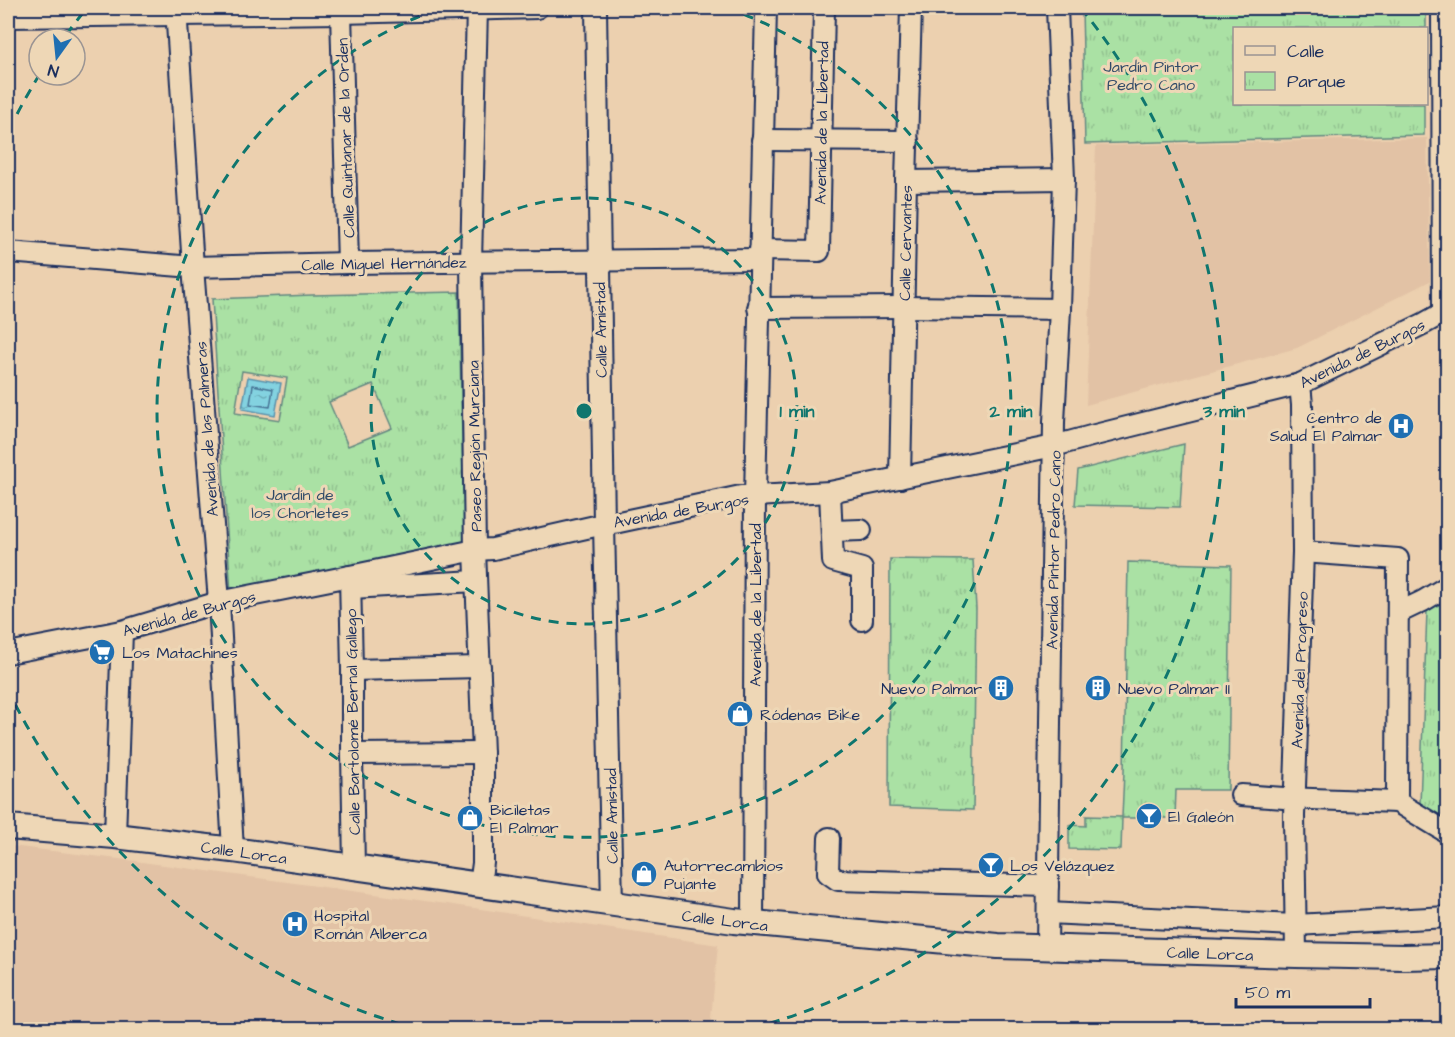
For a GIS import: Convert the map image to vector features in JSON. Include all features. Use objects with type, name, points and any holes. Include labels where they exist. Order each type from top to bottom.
[{"type":"main road","name":"Calle Lorca","points":[[8,827],[115,836],[233,850],[753,924],[998,946],[1296,955],[1448,956]]},
{"type":"street","name":"Paseo Región Murciana","points":[[477,8],[471,262],[475,550],[483,753],[483,863],[480,885]]},
{"type":"street","points":[[8,17],[176,11],[341,13],[537,8]]},
{"type":"street","name":"Calle Amistad","points":[[596,8],[612,905]]},
{"type":"street","name":"Avenida de la Libertad","points":[[753,924],[755,496],[766,8]]},
{"type":"street","name":"Avenida de la Libertad","points":[[760,255],[819,251],[824,8]]},
{"type":"street","name":"Calle Cervantes","points":[[900,478],[911,8]]},
{"type":"street","name":"Avenida Pintor Pedro Cano","points":[[1047,948],[1054,446],[1064,179],[1058,8]]},
{"type":"street","points":[[1442,8],[1445,311]]},
{"type":"street","name":"Avenida de las Palmeras","points":[[176,11],[219,602],[233,850]]},
{"type":"street","name":"Calle Quintanar de la Orden","points":[[341,13],[348,263]]},
{"type":"street","points":[[762,140],[908,141]]},
{"type":"street","points":[[906,182],[1064,179]]},
{"type":"street","name":"Calle Miguel Hernández","points":[[8,252],[193,267],[760,255]]},
{"type":"street","points":[[758,308],[1060,309]]},
{"type":"street","name":"Avenida de Burgos","points":[[8,653],[122,631],[219,602],[350,582],[475,550],[494,549],[741,496],[831,492],[1054,446],[1300,384],[1445,311]]},
{"type":"street","name":"Avenida del Progreso","points":[[1296,955],[1295,798],[1303,552],[1300,384]]},
{"type":"street","points":[[831,492],[833,561],[862,568],[862,620]]},
{"type":"street","points":[[833,531],[861,530]]},
{"type":"street","points":[[1303,552],[1398,559],[1397,802]]},
{"type":"street","points":[[350,582],[477,581]]},
{"type":"street","name":"Calle Bartolomé Bernal Gallego","points":[[350,582],[354,867]]},
{"type":"street","points":[[1398,613],[1448,586]]},
{"type":"street","points":[[115,836],[122,631]]},
{"type":"street","points":[[352,670],[480,667]]},
{"type":"street","points":[[352,754],[483,753]]},
{"type":"street","points":[[1241,795],[1397,802],[1448,833]]},
{"type":"street","points":[[829,838],[828,873],[838,880],[1048,886]]},
{"type":"street","name":"Calle Lorca","points":[[1048,913],[1295,925],[1448,917]]},
{"type":"shaded area","points":[[1427,138],[1430,281],[1297,348],[1086,405],[1096,146]]},
{"type":"shaded area","name":"Hospital Román Alberca","points":[[11,846],[447,904],[718,945],[710,1029],[8,1029],[8,870]]},
{"type":"green space","name":"Jardín Pintor Pedro Cano","points":[[1082,8],[1426,8],[1426,27],[1233,27],[1233,105],[1424,105],[1424,135],[1085,144]]},
{"type":"green space","name":"Jardín de los Chorletes","points":[[459,292],[465,546],[231,594],[212,299]],"holes":[[[242,371],[287,378],[280,420],[235,413]],[[373,384],[392,428],[348,446],[329,402]]]},
{"type":"green space","points":[[1184,444],[1180,507],[1075,505],[1078,470]]},
{"type":"green space","points":[[890,559],[973,560],[976,608],[973,810],[889,807]]},
{"type":"green space","points":[[1128,562],[1231,565],[1228,790],[1176,790],[1175,818],[1122,818],[1121,850],[1069,849],[1069,825],[1086,826],[1086,816],[1122,817]]},
{"type":"green space","points":[[1447,596],[1447,824],[1420,804],[1427,611]]},
{"type":"water","points":[[248,377],[281,383],[275,415],[242,409]]},
{"type":"place","name":"Centro de Salud El Palmar","points":[[1401,426]]},
{"type":"place","name":"Los Matachines","points":[[102,652]]},
{"type":"place","name":"Nuevo Palmar","points":[[1001,688]]},
{"type":"place","name":"Nuevo Palmar II","points":[[1098,688]]},
{"type":"place","name":"Ródenas Bike","points":[[740,714]]},
{"type":"place","name":"El Galeón","points":[[1149,816]]},
{"type":"place","name":"Biciletas El Palmar","points":[[470,818]]},
{"type":"place","name":"Los Velázquez","points":[[991,865]]},
{"type":"place","name":"Autorrecambios Pujante","points":[[644,874]]},
{"type":"place","name":"Hospital Román Alberca","points":[[295,924]]}]
